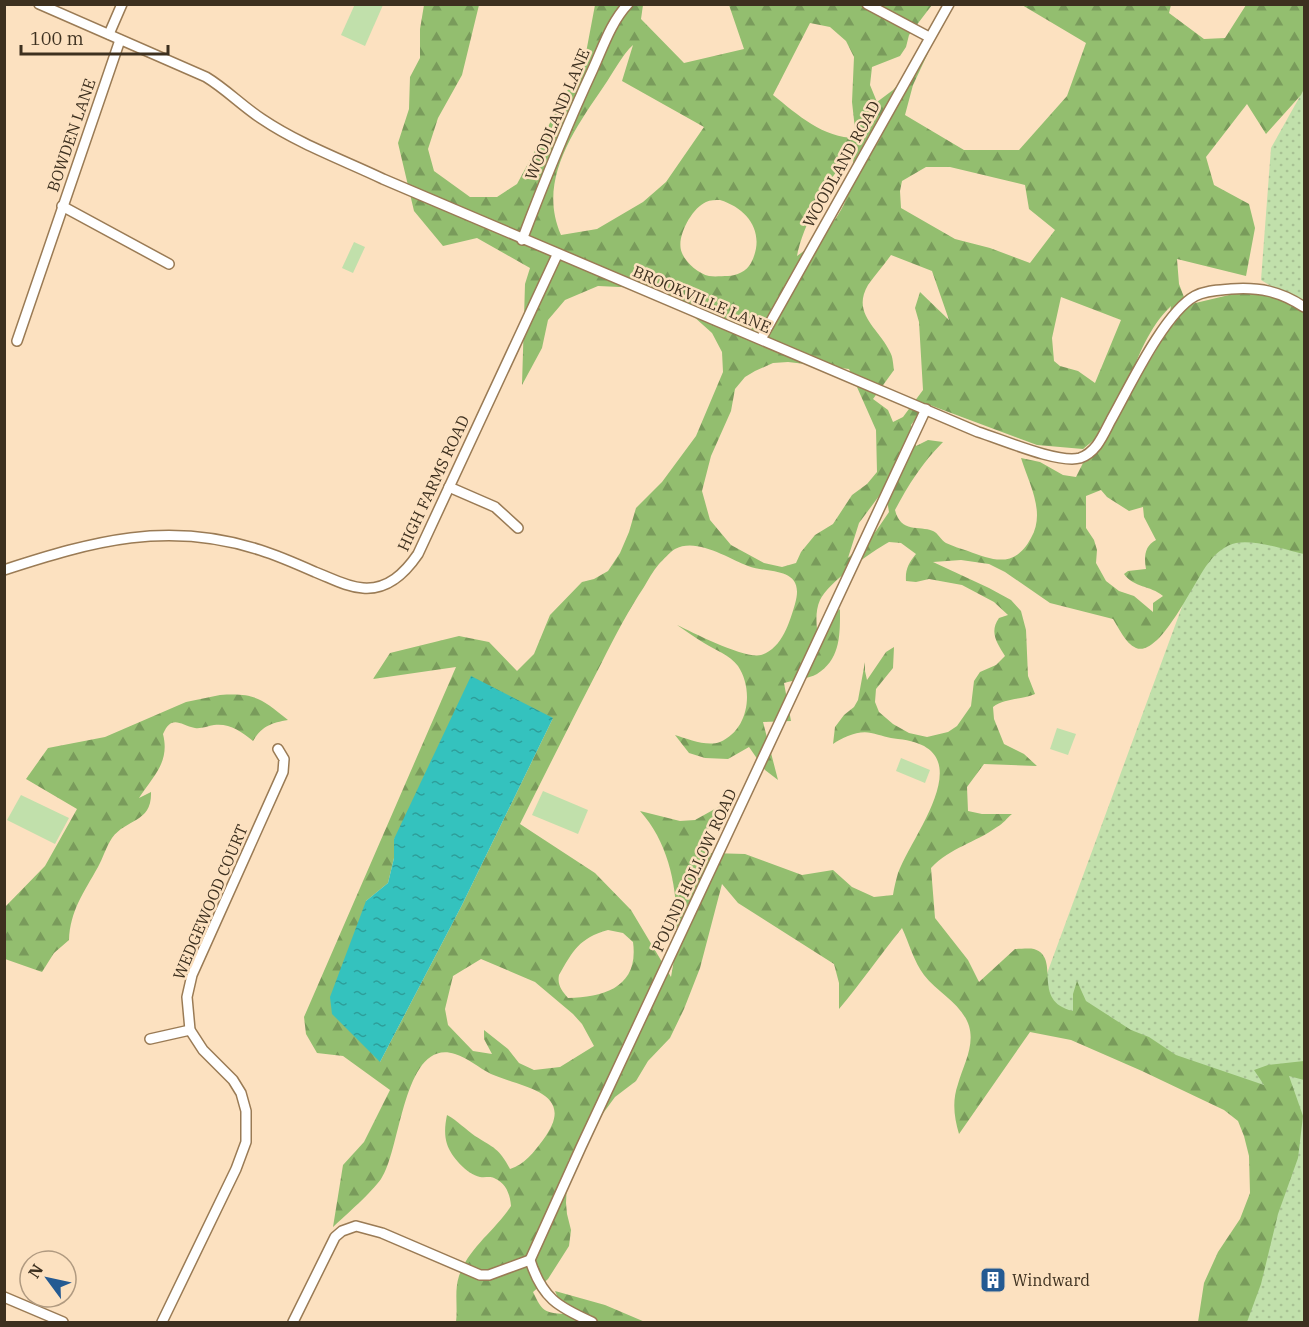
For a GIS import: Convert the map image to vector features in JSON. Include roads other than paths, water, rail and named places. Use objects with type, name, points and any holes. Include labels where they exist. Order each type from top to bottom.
[{"type":"street","name":"BROOKVILLE LANE","points":[[39,4],[110,33],[120,40],[206,77],[227,90],[260,118],[288,134],[383,179],[557,255],[978,432],[1064,459],[1078,458],[1092,451],[1099,443],[1159,336],[1184,303],[1205,292],[1250,287],[1283,294],[1305,307]]},
{"type":"street","points":[[110,33],[122,4]]},
{"type":"street","name":"WOODLAND LANE","points":[[522,240],[548,171],[584,87],[612,28],[628,4]]},
{"type":"street","points":[[867,4],[929,38]]},
{"type":"street","name":"WOODLAND ROAD","points":[[761,339],[949,4]]},
{"type":"street","name":"BOWDEN LANE","points":[[17,342],[120,40]]},
{"type":"street","name":"BOWDEN LANE","points":[[62,206],[169,264]]},
{"type":"street","name":"HIGH FARMS ROAD","points":[[4,570],[122,537],[153,535],[187,536],[243,545],[283,558],[348,586],[364,589],[375,588],[395,580],[408,569],[418,554],[557,255]]},
{"type":"street","name":"POUND HOLLOW ROAD","points":[[530,1260],[580,1147],[926,409]]},
{"type":"street","points":[[449,487],[495,507],[518,528]]},
{"type":"street","name":"WEDGEWOOD COURT","points":[[190,1030],[187,997],[192,975],[283,772],[284,759],[278,749]]},
{"type":"street","points":[[150,1040],[190,1030],[203,1050],[233,1080],[241,1093],[246,1111],[246,1142],[236,1169],[162,1323]]},
{"type":"street","points":[[293,1323],[335,1237],[350,1227],[366,1228],[382,1233],[480,1275],[489,1275],[530,1260],[537,1280],[546,1293],[557,1304],[592,1323]]},
{"type":"street","points":[[4,1297],[40,1318],[63,1323]]},
{"type":"water","points":[[471,676],[553,718],[462,905],[380,1062],[332,1014],[330,997],[366,901],[388,883],[394,858],[394,839]]},
{"type":"place","name":"Windward","points":[[993,1280]]}]
